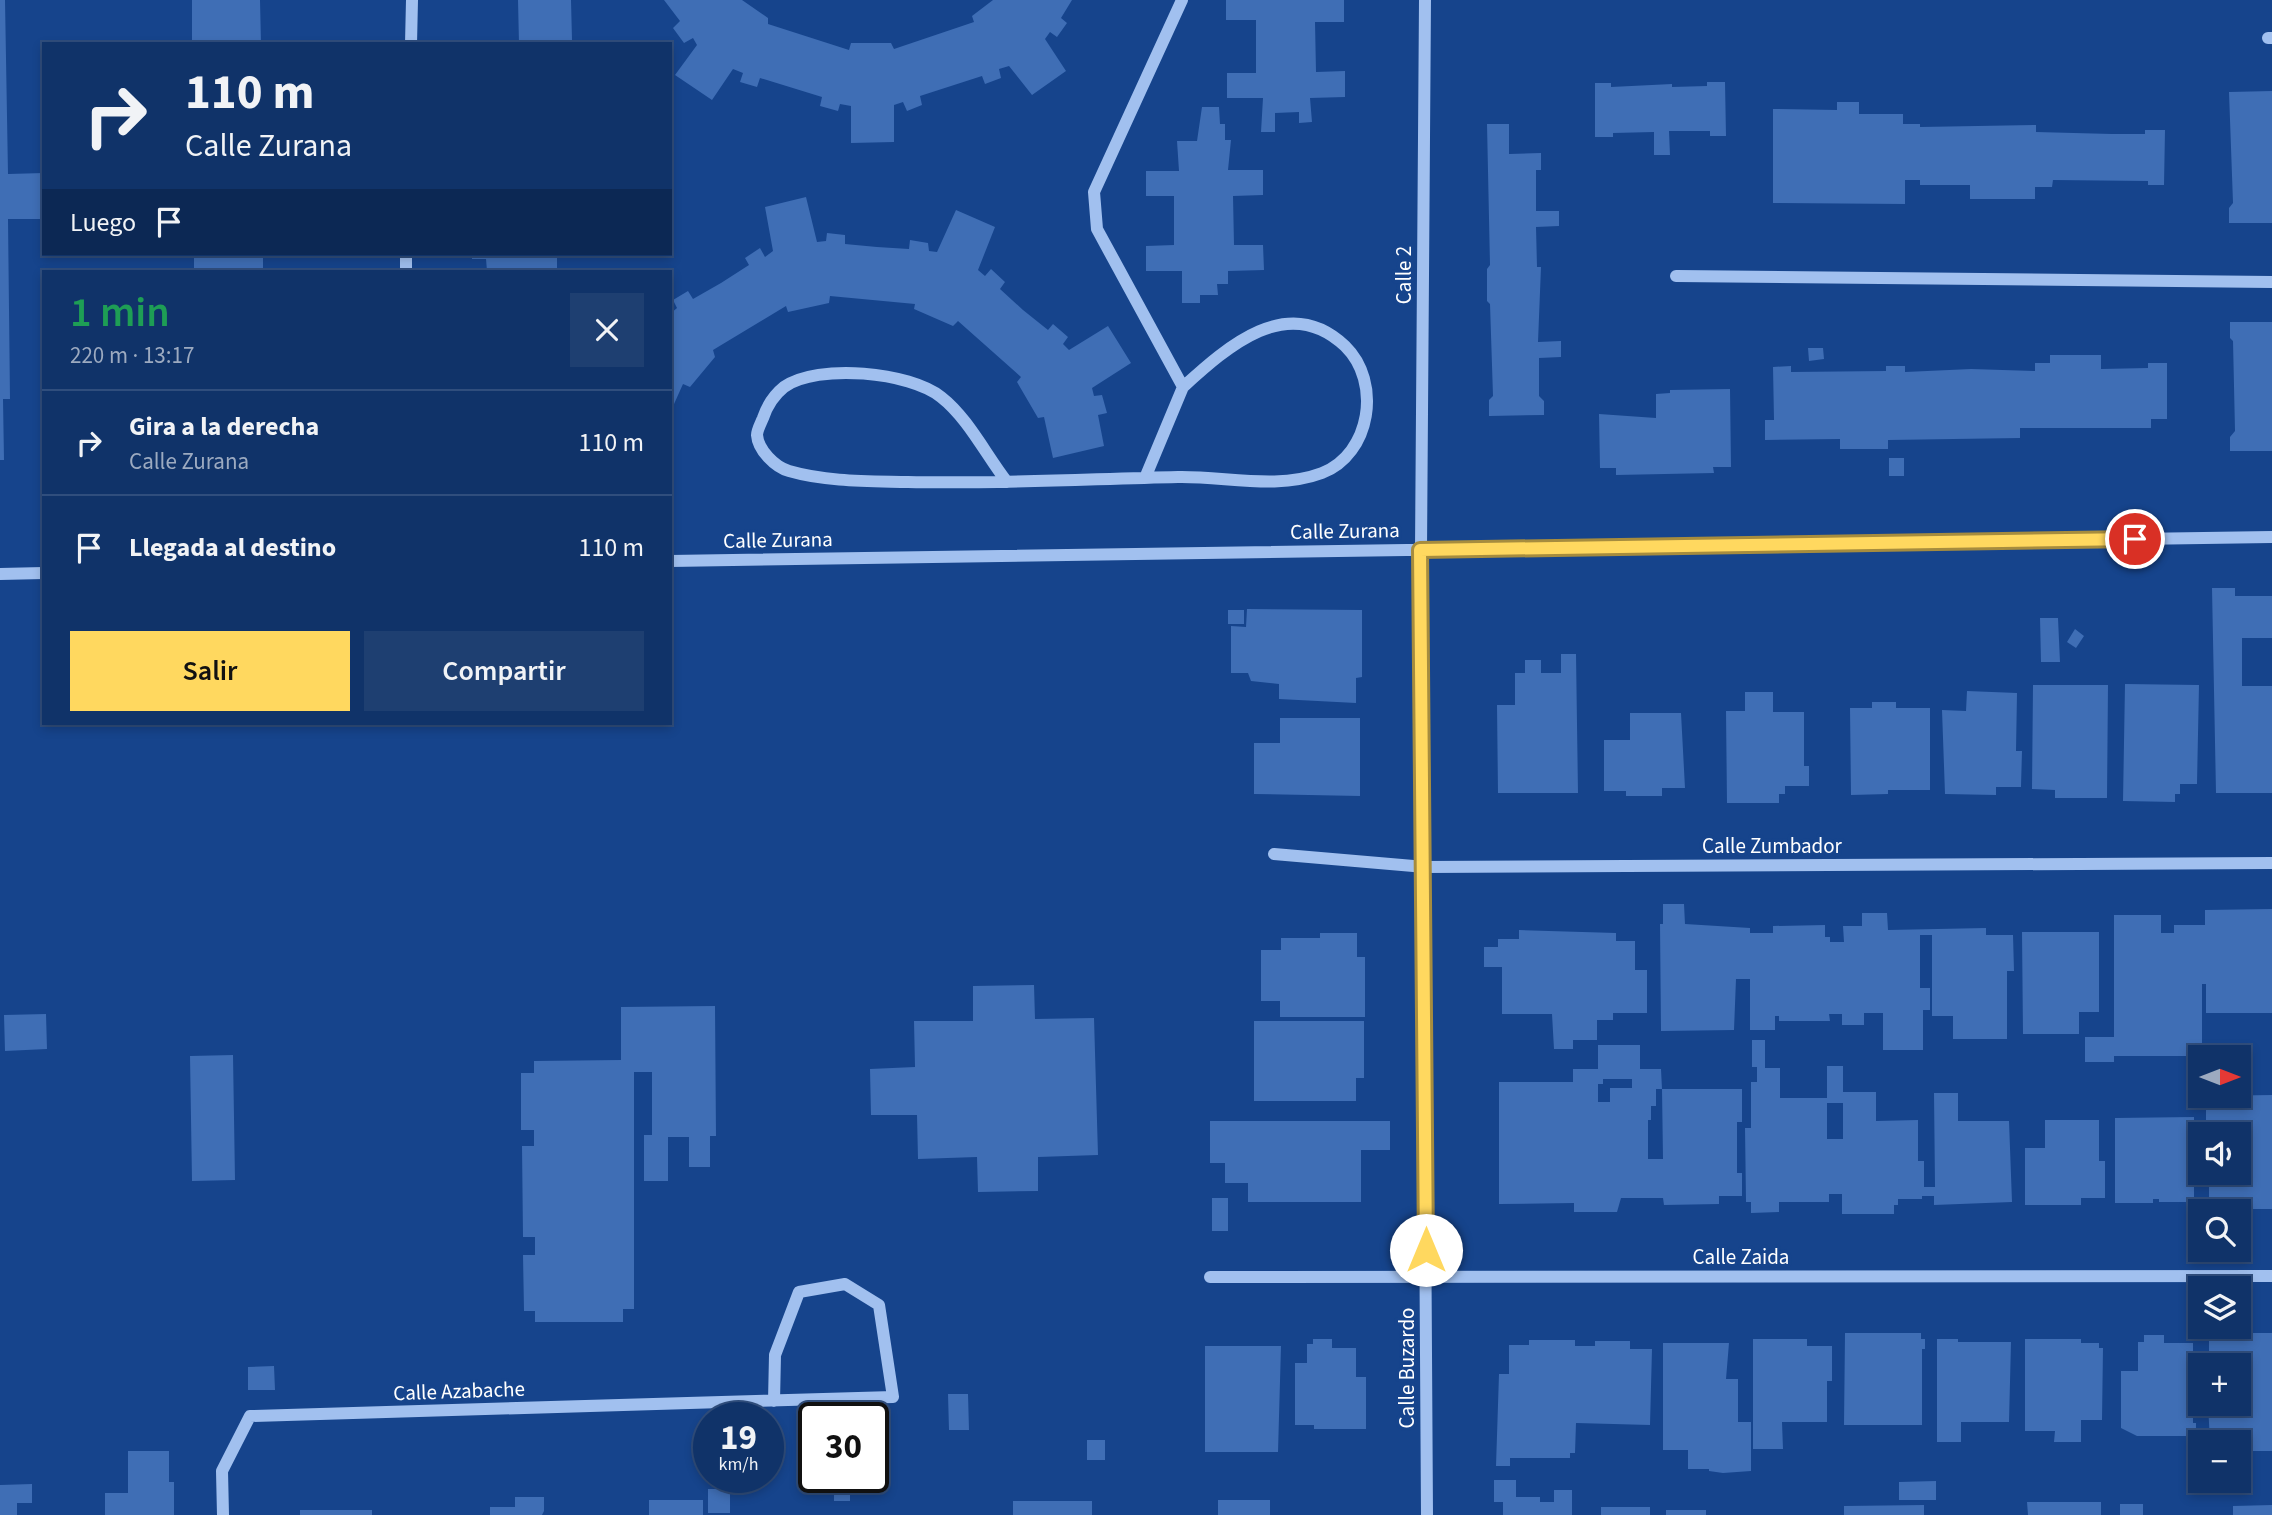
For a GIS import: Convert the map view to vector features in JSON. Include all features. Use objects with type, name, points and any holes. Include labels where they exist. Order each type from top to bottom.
[{"type":"street","points":[[411,0],[411,42]]},
{"type":"street","points":[[1182,0],[1094,192],[1097,229],[1183,387]]},
{"type":"street","name":"Calle 2","points":[[1420,550],[1425,0]]},
{"type":"street","points":[[1676,276],[2272,282]]},
{"type":"street","points":[[1007,482],[941,397],[909,381],[860,372],[818,377],[786,386],[768,404],[757,434],[762,452],[786,470],[832,479],[1007,482],[1145,478],[1269,481],[1303,478],[1325,472],[1345,458],[1362,436],[1368,411],[1364,381],[1353,354],[1331,333],[1303,324],[1272,326],[1244,337],[1222,352],[1183,387],[1145,478]]},
{"type":"street","name":"Calle Zurana","points":[[672,561],[2272,537]]},
{"type":"street","name":"Calle Buzardo","points":[[1420,550],[1425,867],[1427,1515]]},
{"type":"street","points":[[0,574],[42,573]]},
{"type":"street","name":"Calle Zumbador","points":[[1274,853],[1425,867],[2272,863]]},
{"type":"street","name":"Calle Zaida","points":[[1210,1277],[2272,1276]]},
{"type":"street","name":"Calle Azabache","points":[[222,1515],[222,1471],[250,1416],[774,1401],[893,1397],[879,1305],[845,1284],[799,1292],[775,1354],[774,1401]]},
{"type":"building","points":[[0,0],[5,0],[8,174],[42,173],[42,219],[8,219],[10,399],[3,399],[4,460],[0,460]]},
{"type":"building","points":[[192,0],[260,0],[261,42],[192,42]]},
{"type":"building","points":[[518,0],[571,0],[572,40],[588,40],[588,42],[519,42]]},
{"type":"building","points":[[664,0],[742,0],[768,18],[768,24],[849,50],[851,43],[891,43],[894,49],[974,22],[972,16],[993,0],[1072,0],[1061,18],[1067,23],[1057,37],[1050,32],[1045,39],[1066,71],[1032,95],[1009,66],[999,69],[1001,78],[985,84],[982,76],[920,96],[922,105],[907,111],[903,102],[894,105],[894,142],[851,143],[851,106],[840,104],[838,111],[820,106],[822,97],[760,78],[757,87],[740,82],[743,73],[733,69],[712,100],[675,75],[697,45],[693,38],[684,43],[673,28],[680,21]]},
{"type":"building","points":[[1226,0],[1344,0],[1344,22],[1315,22],[1316,72],[1345,71],[1345,97],[1310,98],[1312,122],[1299,123],[1299,112],[1275,113],[1275,132],[1261,132],[1263,98],[1227,98],[1227,73],[1256,73],[1256,20],[1226,20]]},
{"type":"building","points":[[1707,82],[1725,82],[1726,136],[1710,136],[1710,131],[1669,131],[1670,155],[1654,155],[1654,132],[1613,133],[1613,137],[1595,137],[1595,83],[1611,83],[1611,87],[1672,84],[1672,87],[1707,86]]},
{"type":"building","points":[[2272,91],[2272,223],[2229,223],[2229,208],[2233,203],[2229,92]]},
{"type":"building","points":[[1837,102],[1859,102],[1859,114],[1903,114],[1903,124],[1920,124],[1920,127],[2036,125],[2036,132],[2112,134],[2145,134],[2145,130],[2165,130],[2164,185],[2148,185],[2148,181],[2053,180],[2052,187],[2035,187],[2035,199],[1970,199],[1970,185],[1920,185],[1920,180],[1905,180],[1905,204],[1773,203],[1773,109],[1837,110]]},
{"type":"building","points":[[1202,107],[1219,107],[1220,124],[1225,124],[1225,140],[1231,140],[1228,170],[1263,170],[1263,195],[1233,196],[1234,245],[1263,245],[1264,270],[1228,271],[1228,284],[1217,284],[1218,295],[1200,295],[1200,303],[1182,303],[1182,271],[1146,271],[1146,246],[1174,245],[1174,196],[1146,196],[1146,171],[1179,171],[1177,141],[1197,141]]},
{"type":"building","points":[[1487,124],[1509,124],[1509,154],[1541,153],[1541,170],[1536,170],[1536,211],[1559,211],[1559,226],[1536,227],[1537,267],[1541,267],[1538,342],[1561,341],[1561,357],[1539,358],[1539,396],[1544,401],[1544,415],[1489,416],[1489,400],[1493,396],[1490,304],[1487,301],[1487,269],[1490,265]]},
{"type":"building","points":[[806,197],[817,242],[826,241],[827,233],[845,235],[845,244],[909,249],[910,240],[928,243],[929,251],[937,252],[956,210],[995,227],[978,270],[985,276],[991,269],[1005,282],[1000,289],[1023,310],[1048,330],[1053,324],[1068,337],[1063,344],[1069,350],[1108,326],[1131,363],[1092,388],[1094,396],[1102,395],[1107,413],[1098,415],[1104,446],[1053,458],[1044,417],[1038,418],[1017,382],[1021,377],[958,321],[953,326],[914,309],[915,304],[830,296],[829,303],[788,312],[786,306],[713,350],[715,357],[690,387],[683,384],[672,409],[672,312],[677,308],[673,300],[688,291],[693,299],[721,283],[749,265],[745,258],[760,248],[765,257],[773,251],[765,207]]},
{"type":"building","points":[[194,256],[263,256],[263,270],[194,270]]},
{"type":"building","points":[[472,256],[557,258],[557,270],[487,270],[486,259],[472,259]]},
{"type":"building","points":[[2230,322],[2272,322],[2272,451],[2230,451],[2230,437],[2235,431],[2233,341],[2230,338]]},
{"type":"building","points":[[1808,348],[1823,348],[1824,359],[1809,361]]},
{"type":"building","points":[[2050,355],[2101,355],[2101,369],[2148,368],[2148,363],[2167,363],[2167,419],[2151,419],[2151,428],[2020,428],[2020,438],[1888,440],[1888,449],[1840,449],[1840,439],[1765,440],[1765,420],[1774,420],[1773,367],[1791,366],[1791,372],[1886,371],[1886,366],[1905,366],[1905,372],[1971,369],[2035,371],[2035,363],[2050,363]]},
{"type":"building","points":[[1730,389],[1731,467],[1713,467],[1714,473],[1616,475],[1616,468],[1600,468],[1599,414],[1656,418],[1656,394],[1670,393],[1670,390]]},
{"type":"building","points":[[1889,458],[1904,458],[1904,476],[1889,476]]},
{"type":"building","points":[[2212,588],[2235,588],[2235,596],[2272,596],[2272,638],[2242,638],[2242,686],[2272,686],[2272,793],[2216,793]]},
{"type":"building","points":[[1247,609],[1362,610],[1362,677],[1356,678],[1356,703],[1279,699],[1279,684],[1251,681],[1248,673],[1231,673],[1231,626],[1246,627]]},
{"type":"building","points":[[1228,610],[1244,610],[1244,624],[1228,624]]},
{"type":"building","points":[[2040,618],[2058,618],[2060,662],[2041,662]]},
{"type":"building","points":[[2075,629],[2084,636],[2076,648],[2067,642]]},
{"type":"building","points":[[1561,654],[1576,654],[1578,793],[1498,793],[1497,705],[1515,705],[1515,673],[1525,673],[1525,660],[1541,660],[1541,673],[1561,673]]},
{"type":"building","points":[[2125,684],[2199,685],[2197,784],[2180,784],[2180,794],[2175,794],[2175,802],[2123,801]]},
{"type":"building","points":[[2033,685],[2108,685],[2107,798],[2055,798],[2055,790],[2032,789]]},
{"type":"building","points":[[1967,691],[2017,693],[2016,751],[2022,751],[2021,787],[1996,787],[1996,795],[1945,794],[1942,710],[1966,711]]},
{"type":"building","points":[[1745,692],[1773,692],[1773,712],[1804,712],[1804,766],[1809,766],[1809,786],[1785,786],[1785,794],[1779,794],[1779,803],[1727,803],[1726,711],[1745,711]]},
{"type":"building","points":[[1872,702],[1896,702],[1896,708],[1930,708],[1930,790],[1888,790],[1888,794],[1851,795],[1850,708],[1872,708]]},
{"type":"building","points":[[1630,713],[1681,713],[1685,788],[1662,788],[1662,796],[1626,796],[1626,791],[1604,791],[1604,740],[1630,740]]},
{"type":"building","points":[[1280,718],[1360,718],[1360,796],[1254,794],[1254,743],[1280,743]]},
{"type":"building","points":[[1663,904],[1684,904],[1685,924],[1750,928],[1750,933],[1773,933],[1773,926],[1825,925],[1825,937],[1830,937],[1830,942],[1844,942],[1843,926],[1862,926],[1862,913],[1887,913],[1888,930],[1986,928],[1986,935],[2013,935],[2014,971],[2007,971],[2007,1039],[1953,1039],[1953,1016],[1932,1016],[1932,935],[1920,935],[1920,988],[1930,988],[1930,1010],[1923,1010],[1923,1050],[1883,1050],[1883,1013],[1864,1013],[1864,1025],[1842,1025],[1842,1014],[1829,1014],[1830,1021],[1779,1021],[1779,1016],[1775,1016],[1775,1030],[1750,1030],[1750,979],[1736,979],[1734,1030],[1661,1031],[1660,924],[1663,924]]},
{"type":"building","points":[[2272,909],[2272,1013],[2206,1013],[2206,984],[2202,984],[2202,1045],[2188,1045],[2188,1056],[2114,1056],[2114,1062],[2085,1062],[2085,1037],[2114,1037],[2114,915],[2161,915],[2161,933],[2174,933],[2174,925],[2205,925],[2205,910]]},
{"type":"building","points":[[1519,930],[1616,933],[1616,941],[1635,941],[1635,970],[1647,970],[1647,1013],[1613,1013],[1613,1020],[1597,1020],[1597,1040],[1573,1040],[1573,1049],[1554,1049],[1552,1014],[1502,1014],[1502,967],[1484,967],[1484,947],[1498,947],[1498,939],[1519,939]]},
{"type":"building","points":[[2022,932],[2099,932],[2099,1012],[2079,1012],[2079,1034],[2023,1034]]},
{"type":"building","points":[[1320,933],[1357,933],[1357,957],[1365,957],[1365,1017],[1280,1017],[1280,1001],[1261,1001],[1261,950],[1281,950],[1281,938],[1320,938]]},
{"type":"building","points":[[1034,985],[1035,1019],[1094,1018],[1098,1155],[1038,1157],[1038,1191],[978,1192],[977,1157],[918,1159],[917,1115],[871,1115],[870,1069],[915,1067],[914,1021],[973,1021],[973,986]]},
{"type":"building","points":[[715,1006],[716,1136],[710,1136],[710,1167],[689,1167],[689,1137],[668,1137],[668,1181],[644,1181],[644,1135],[652,1135],[652,1072],[634,1072],[634,1309],[623,1309],[623,1322],[535,1322],[535,1311],[524,1311],[523,1255],[535,1255],[535,1237],[523,1237],[522,1146],[534,1146],[534,1130],[521,1130],[521,1073],[534,1073],[534,1061],[621,1060],[621,1007]]},
{"type":"building","points":[[46,1014],[47,1049],[5,1051],[4,1015]]},
{"type":"building","points":[[1254,1021],[1364,1021],[1364,1078],[1356,1078],[1356,1101],[1254,1101]]},
{"type":"building","points":[[1752,1040],[1765,1040],[1765,1068],[1780,1068],[1780,1098],[1827,1098],[1827,1066],[1843,1066],[1843,1092],[1876,1092],[1876,1121],[1918,1120],[1918,1161],[1924,1161],[1924,1187],[1935,1187],[1934,1093],[1958,1093],[1958,1121],[2009,1121],[2012,1202],[1934,1205],[1934,1196],[1922,1196],[1922,1199],[1898,1199],[1898,1205],[1894,1205],[1894,1214],[1842,1214],[1842,1194],[1829,1194],[1829,1202],[1779,1202],[1779,1212],[1751,1213],[1751,1202],[1746,1202],[1745,1128],[1751,1128],[1751,1082],[1757,1082],[1757,1067],[1752,1067]],"holes":[[[1827,1103],[1843,1103],[1843,1139],[1827,1139]]]},
{"type":"building","points":[[1598,1045],[1640,1045],[1640,1069],[1661,1069],[1662,1089],[1742,1089],[1742,1122],[1737,1122],[1737,1173],[1742,1173],[1742,1196],[1719,1196],[1719,1204],[1664,1205],[1663,1198],[1621,1198],[1617,1212],[1574,1212],[1574,1203],[1499,1204],[1499,1082],[1573,1082],[1573,1069],[1598,1069]],"holes":[[[1603,1079],[1632,1079],[1632,1088],[1610,1088],[1610,1102],[1598,1102],[1598,1084],[1603,1084]],[[1656,1089],[1662,1089],[1663,1159],[1648,1159],[1648,1120],[1651,1120],[1651,1106],[1656,1106]]]},
{"type":"building","points":[[233,1055],[235,1180],[192,1181],[190,1056]]},
{"type":"building","points":[[2251,1095],[2272,1095],[2272,1209],[2251,1209],[2251,1199],[2209,1199],[2209,1185],[2251,1185],[2251,1122],[2206,1122],[2206,1108],[2251,1108]]},
{"type":"building","points":[[2194,1117],[2194,1122],[2188,1122],[2188,1185],[2194,1185],[2194,1198],[2187,1198],[2187,1202],[2159,1202],[2159,1199],[2153,1199],[2153,1203],[2115,1203],[2115,1118]]},
{"type":"building","points":[[2045,1120],[2099,1120],[2099,1161],[2105,1161],[2105,1198],[2081,1198],[2081,1205],[2025,1205],[2025,1148],[2045,1148]]},
{"type":"building","points":[[1210,1121],[1390,1121],[1390,1150],[1361,1150],[1361,1202],[1248,1202],[1248,1183],[1225,1183],[1225,1163],[1210,1163]]},
{"type":"building","points":[[1212,1198],[1228,1198],[1228,1231],[1212,1231]]},
{"type":"building","points":[[1845,1333],[1921,1333],[1921,1339],[1925,1339],[1925,1349],[1922,1349],[1922,1425],[1844,1425]]},
{"type":"building","points":[[2251,1333],[2272,1333],[2272,1451],[2251,1451],[2251,1430],[2209,1430],[2209,1416],[2251,1416],[2251,1353],[2209,1353],[2209,1339],[2251,1339]]},
{"type":"building","points":[[2144,1335],[2164,1335],[2164,1343],[2193,1343],[2193,1353],[2188,1353],[2188,1416],[2193,1416],[2196,1430],[2188,1430],[2188,1436],[2137,1436],[2121,1428],[2121,1371],[2138,1371],[2138,1342],[2144,1342]]},
{"type":"building","points":[[1313,1339],[1332,1339],[1332,1348],[1356,1348],[1356,1377],[1366,1377],[1366,1429],[1314,1429],[1314,1425],[1295,1425],[1295,1363],[1307,1363],[1307,1344],[1313,1344]]},
{"type":"building","points":[[1753,1339],[1807,1339],[1807,1346],[1832,1346],[1832,1381],[1827,1381],[1827,1422],[1782,1422],[1783,1449],[1753,1449]]},
{"type":"building","points":[[1937,1339],[1958,1339],[1958,1342],[2011,1342],[2009,1422],[1961,1422],[1961,1442],[1937,1442]]},
{"type":"building","points":[[2025,1339],[2081,1339],[2081,1343],[2099,1343],[2099,1348],[2103,1348],[2102,1420],[2081,1420],[2081,1442],[2054,1442],[2055,1431],[2025,1431]]},
{"type":"building","points":[[1529,1340],[1575,1340],[1575,1346],[1595,1346],[1595,1341],[1630,1341],[1630,1349],[1652,1349],[1650,1425],[1576,1423],[1575,1453],[1570,1453],[1570,1458],[1510,1458],[1510,1466],[1496,1466],[1499,1374],[1509,1374],[1509,1345],[1529,1345]]},
{"type":"building","points":[[1663,1343],[1729,1343],[1726,1379],[1738,1379],[1738,1422],[1751,1422],[1751,1471],[1723,1473],[1709,1469],[1688,1469],[1688,1450],[1663,1450]]},
{"type":"building","points":[[1205,1346],[1281,1346],[1278,1452],[1205,1452]]},
{"type":"building","points":[[274,1366],[275,1390],[248,1390],[248,1367]]},
{"type":"building","points":[[948,1394],[968,1394],[969,1430],[949,1430]]},
{"type":"building","points":[[1087,1440],[1105,1440],[1105,1460],[1087,1460]]},
{"type":"building","points":[[128,1451],[169,1451],[169,1482],[174,1482],[174,1515],[105,1515],[105,1493],[128,1493]]},
{"type":"building","points":[[1494,1480],[1516,1480],[1516,1497],[1540,1497],[1540,1502],[1554,1502],[1554,1490],[1572,1490],[1572,1515],[1503,1515],[1503,1502],[1494,1502]]},
{"type":"building","points":[[1936,1481],[1936,1500],[1899,1500],[1899,1482]]},
{"type":"building","points":[[32,1484],[32,1503],[17,1503],[17,1515],[0,1515],[0,1485]]},
{"type":"building","points":[[708,1493],[730,1493],[730,1513],[708,1513]]},
{"type":"building","points":[[834,1493],[850,1493],[850,1501],[834,1501]]},
{"type":"building","points":[[515,1497],[544,1497],[542,1515],[490,1515],[490,1507],[515,1507]]},
{"type":"building","points":[[649,1500],[703,1500],[703,1515],[649,1515]]},
{"type":"building","points":[[1218,1500],[1270,1500],[1270,1515],[1218,1515]]},
{"type":"building","points":[[1013,1501],[1092,1501],[1092,1515],[1013,1515]]},
{"type":"building","points":[[2027,1502],[2101,1502],[2101,1515],[2028,1515]]},
{"type":"building","points":[[2120,1504],[2143,1504],[2143,1515],[2120,1515]]},
{"type":"building","points":[[1924,1505],[1924,1515],[1844,1515],[1844,1506]]},
{"type":"building","points":[[2272,1505],[2272,1515],[2233,1515],[2233,1506]]},
{"type":"building","points":[[1601,1507],[1650,1507],[1650,1515],[1601,1515]]},
{"type":"building","points":[[300,1510],[372,1510],[372,1515],[300,1515]]},
{"type":"building","points":[[1666,1510],[1706,1510],[1706,1515],[1666,1515]]},
{"type":"route","points":[[1426,1250],[1425,867],[1420,550],[2135,539]]}]
